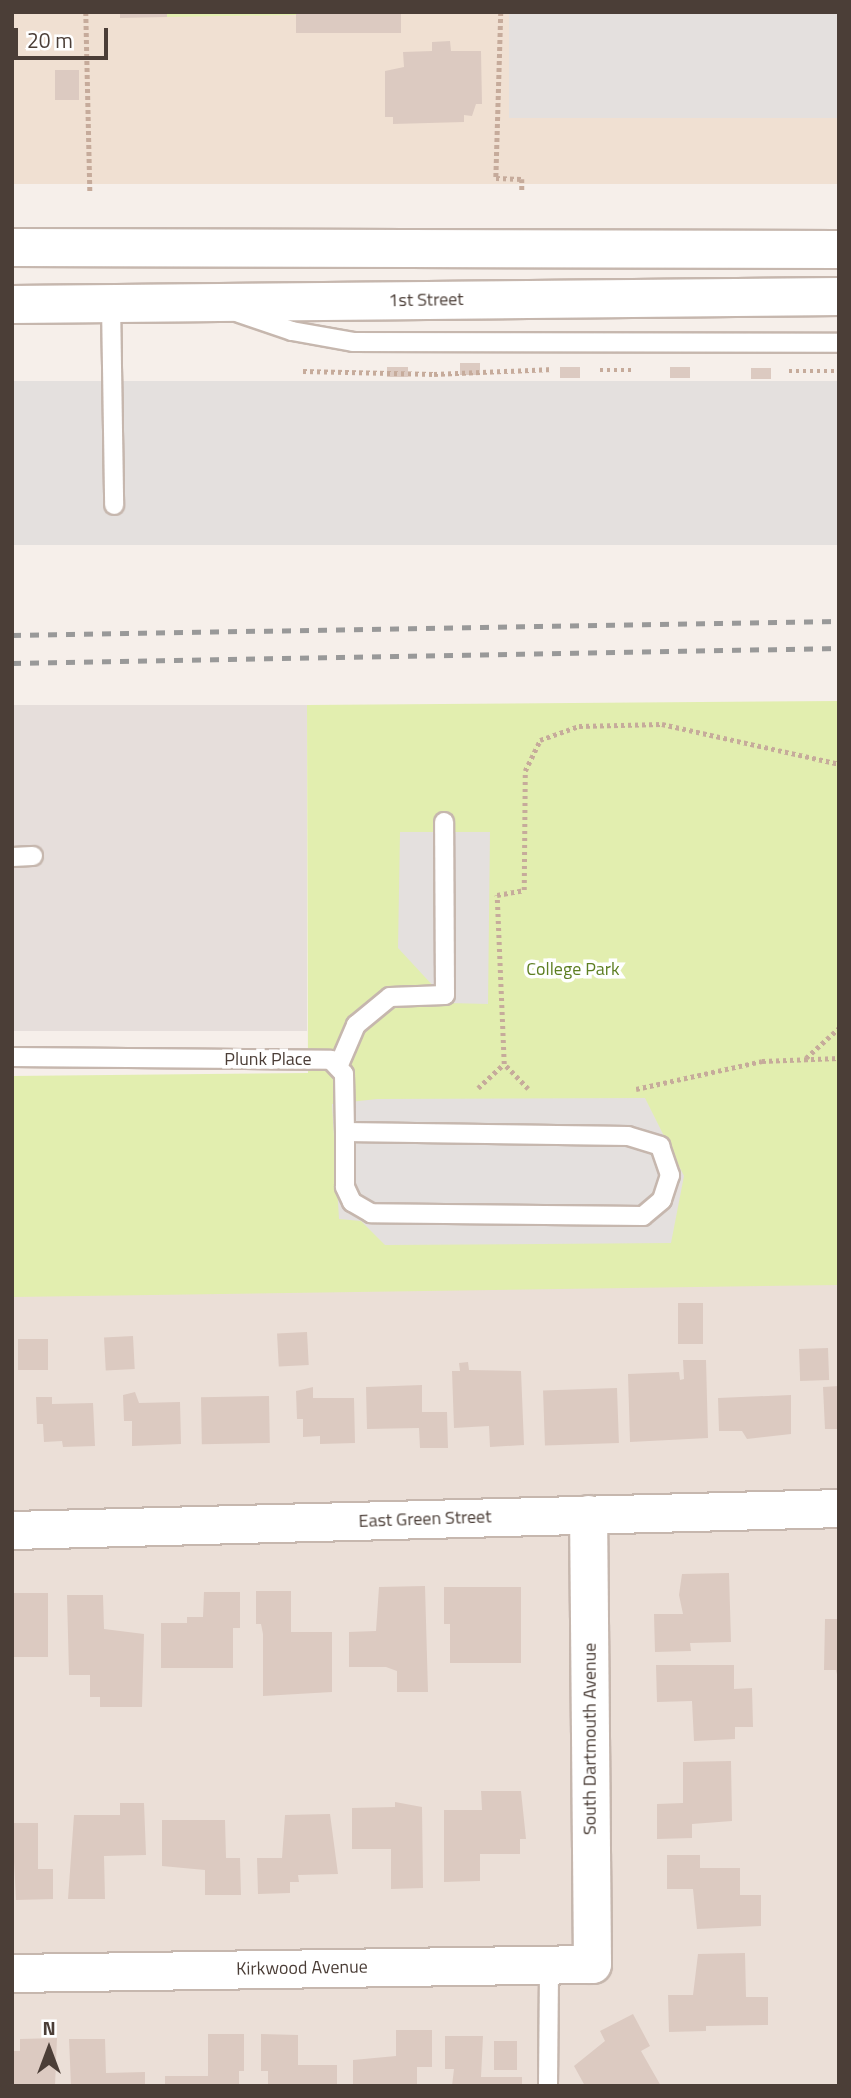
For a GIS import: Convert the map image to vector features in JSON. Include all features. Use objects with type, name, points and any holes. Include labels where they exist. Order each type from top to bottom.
[{"type":"street","points":[[12,247],[839,249]]},
{"type":"street","name":"1st Street","points":[[12,304],[839,296]]},
{"type":"street","name":"East Green Street","points":[[12,1530],[839,1508]]},
{"type":"street","name":"South Dartmouth Avenue","points":[[588,1514],[592,1964]]},
{"type":"street","name":"Kirkwood Avenue","points":[[12,1973],[592,1964]]},
{"type":"lane","points":[[206,302],[292,331],[353,342],[839,343]]},
{"type":"lane","points":[[111,303],[114,505]]},
{"type":"lane","points":[[345,1132],[628,1136],[660,1146],[670,1175],[662,1200],[643,1216],[371,1213],[352,1202],[345,1187],[344,1074],[338,1067],[356,1025],[390,997],[445,995],[444,822]]},
{"type":"lane","points":[[12,857],[33,856]]},
{"type":"lane","name":"Plunk Place","points":[[12,1057],[331,1060],[338,1067]]},
{"type":"lane","points":[[548,2086],[549,1965]]},
{"type":"path","points":[[86,12],[90,191]]},
{"type":"path","points":[[501,12],[496,178],[522,179],[522,190]]},
{"type":"path","points":[[303,371],[434,374],[556,369]]},
{"type":"path","points":[[596,370],[636,369]]},
{"type":"path","points":[[784,371],[839,371]]},
{"type":"path","points":[[527,1089],[504,1063],[497,895],[524,890],[525,771],[540,740],[579,726],[662,724],[839,764]]},
{"type":"path","points":[[805,1058],[839,1028]]},
{"type":"path","points":[[636,1089],[762,1061],[839,1058]]},
{"type":"path","points":[[478,1088],[504,1063]]},
{"type":"shaded area","points":[[12,12],[839,12],[839,184],[12,184]]},
{"type":"shaded area","points":[[509,12],[839,12],[839,118],[509,118]]},
{"type":"shaded area","points":[[12,381],[839,381],[839,545],[12,545]]},
{"type":"shaded area","points":[[12,705],[307,705],[307,1031],[12,1031]]},
{"type":"shaded area","points":[[400,832],[490,832],[488,1004],[449,1003],[398,948]]},
{"type":"shaded area","points":[[645,1098],[684,1176],[671,1243],[385,1245],[361,1221],[339,1219],[332,1104],[377,1099]]},
{"type":"shaded area","points":[[12,1285],[839,1285],[839,2086],[12,2086]]},
{"type":"green space","points":[[167,12],[296,12],[296,15],[167,17]]},
{"type":"green space","name":"College Park","points":[[839,701],[839,1285],[12,1297],[12,1076],[308,1073],[307,705]]},
{"type":"building","points":[[120,12],[167,12],[167,17],[120,18]]},
{"type":"building","points":[[296,12],[401,12],[401,33],[296,33]]},
{"type":"building","points":[[450,41],[451,51],[481,51],[482,104],[476,104],[472,116],[464,115],[464,122],[393,124],[393,117],[385,117],[385,71],[404,67],[403,52],[432,51],[432,42]]},
{"type":"building","points":[[55,70],[79,70],[79,100],[55,100]]},
{"type":"building","points":[[460,363],[480,363],[480,375],[460,375]]},
{"type":"building","points":[[387,367],[408,367],[408,377],[387,377]]},
{"type":"building","points":[[560,367],[580,367],[580,378],[560,378]]},
{"type":"building","points":[[670,367],[690,367],[690,378],[670,378]]},
{"type":"building","points":[[751,368],[771,368],[771,379],[751,379]]},
{"type":"building","points":[[678,1303],[703,1303],[703,1344],[678,1344]]},
{"type":"building","points":[[307,1332],[309,1365],[279,1367],[277,1334]]},
{"type":"building","points":[[133,1336],[135,1369],[106,1370],[104,1338]]},
{"type":"building","points":[[18,1339],[48,1339],[48,1370],[18,1370]]},
{"type":"building","points":[[828,1348],[829,1380],[800,1381],[799,1349]]},
{"type":"building","points":[[683,1360],[706,1360],[708,1438],[630,1442],[628,1374],[679,1372],[680,1380],[684,1379]]},
{"type":"building","points":[[468,1362],[469,1370],[521,1371],[524,1445],[490,1447],[489,1426],[454,1428],[452,1371],[460,1371],[459,1363]]},
{"type":"building","points":[[422,1385],[422,1412],[447,1412],[448,1448],[420,1448],[419,1428],[367,1429],[366,1387]]},
{"type":"building","points":[[839,1386],[839,1429],[825,1429],[823,1387]]},
{"type":"building","points":[[313,1387],[313,1398],[354,1398],[355,1443],[320,1444],[320,1436],[303,1437],[303,1419],[297,1419],[296,1391]]},
{"type":"building","points":[[617,1388],[619,1443],[545,1446],[543,1391]]},
{"type":"building","points":[[135,1392],[139,1403],[180,1402],[181,1444],[132,1446],[132,1421],[124,1421],[123,1395]]},
{"type":"building","points":[[791,1395],[791,1434],[747,1439],[742,1431],[719,1431],[718,1398]]},
{"type":"building","points":[[269,1396],[270,1443],[202,1444],[201,1397]]},
{"type":"building","points":[[36,1397],[52,1397],[52,1404],[93,1403],[95,1446],[63,1447],[62,1441],[44,1442],[43,1424],[37,1424]]},
{"type":"building","points":[[729,1573],[731,1642],[690,1643],[691,1651],[655,1652],[654,1614],[683,1614],[679,1595],[682,1574]]},
{"type":"building","points":[[425,1586],[428,1692],[397,1692],[397,1671],[386,1667],[349,1667],[349,1632],[376,1631],[379,1587]]},
{"type":"building","points":[[444,1587],[521,1587],[521,1663],[450,1663],[450,1624],[444,1624]]},
{"type":"building","points":[[256,1591],[291,1591],[291,1632],[332,1632],[332,1692],[263,1696],[263,1634],[261,1624],[256,1624]]},
{"type":"building","points":[[204,1592],[240,1592],[240,1628],[233,1628],[233,1668],[161,1668],[161,1623],[187,1623],[187,1617],[203,1617]]},
{"type":"building","points":[[12,1593],[48,1593],[48,1657],[12,1657]]},
{"type":"building","points":[[67,1595],[103,1595],[104,1629],[144,1634],[142,1707],[100,1707],[100,1697],[90,1697],[90,1675],[69,1675]]},
{"type":"building","points":[[825,1619],[839,1619],[839,1683],[836,1670],[824,1670]]},
{"type":"building","points":[[656,1665],[734,1665],[734,1689],[752,1688],[753,1727],[735,1727],[735,1739],[694,1741],[692,1701],[657,1702]]},
{"type":"building","points":[[731,1761],[732,1821],[692,1824],[692,1838],[657,1839],[657,1804],[683,1803],[683,1762]]},
{"type":"building","points":[[481,1791],[521,1791],[526,1839],[520,1839],[520,1854],[480,1854],[480,1881],[444,1882],[444,1810],[482,1810]]},
{"type":"building","points":[[395,1802],[422,1807],[423,1888],[391,1889],[391,1849],[352,1849],[352,1808],[395,1807]]},
{"type":"building","points":[[120,1803],[144,1803],[146,1855],[104,1856],[105,1899],[68,1899],[74,1815],[120,1815]]},
{"type":"building","points":[[330,1814],[338,1874],[298,1875],[299,1882],[290,1882],[290,1893],[258,1894],[257,1858],[282,1858],[285,1815]]},
{"type":"building","points":[[162,1820],[225,1820],[226,1858],[240,1858],[241,1895],[205,1895],[205,1870],[162,1866]]},
{"type":"building","points":[[12,1823],[38,1823],[38,1869],[53,1869],[53,1899],[16,1900]]},
{"type":"building","points":[[667,1855],[700,1855],[700,1868],[740,1868],[740,1895],[761,1895],[761,1926],[697,1929],[693,1889],[667,1889]]},
{"type":"building","points":[[745,1953],[746,1997],[768,1997],[768,2025],[706,2026],[706,2031],[669,2032],[668,1995],[693,1995],[698,1954]]},
{"type":"building","points":[[633,2014],[650,2046],[641,2051],[661,2086],[585,2086],[574,2066],[605,2041],[600,2031]]},
{"type":"building","points":[[396,2030],[432,2030],[432,2067],[417,2067],[417,2086],[353,2086],[353,2060],[396,2056]]},
{"type":"building","points":[[208,2034],[244,2034],[244,2071],[239,2071],[239,2086],[165,2086],[165,2076],[208,2076]]},
{"type":"building","points":[[261,2034],[298,2035],[298,2065],[337,2065],[337,2086],[268,2086],[268,2071],[261,2071]]},
{"type":"building","points":[[445,2036],[483,2036],[481,2077],[522,2077],[522,2086],[452,2086],[454,2069],[445,2069]]},
{"type":"building","points":[[57,2038],[55,2086],[12,2086],[12,2051],[20,2051],[20,2039]]},
{"type":"building","points":[[69,2039],[105,2039],[106,2073],[145,2072],[145,2086],[71,2086]]},
{"type":"building","points":[[494,2041],[517,2041],[517,2070],[494,2070]]},
{"type":"railway","points":[[12,635],[839,621]]},
{"type":"railway","points":[[12,663],[839,648]]}]
